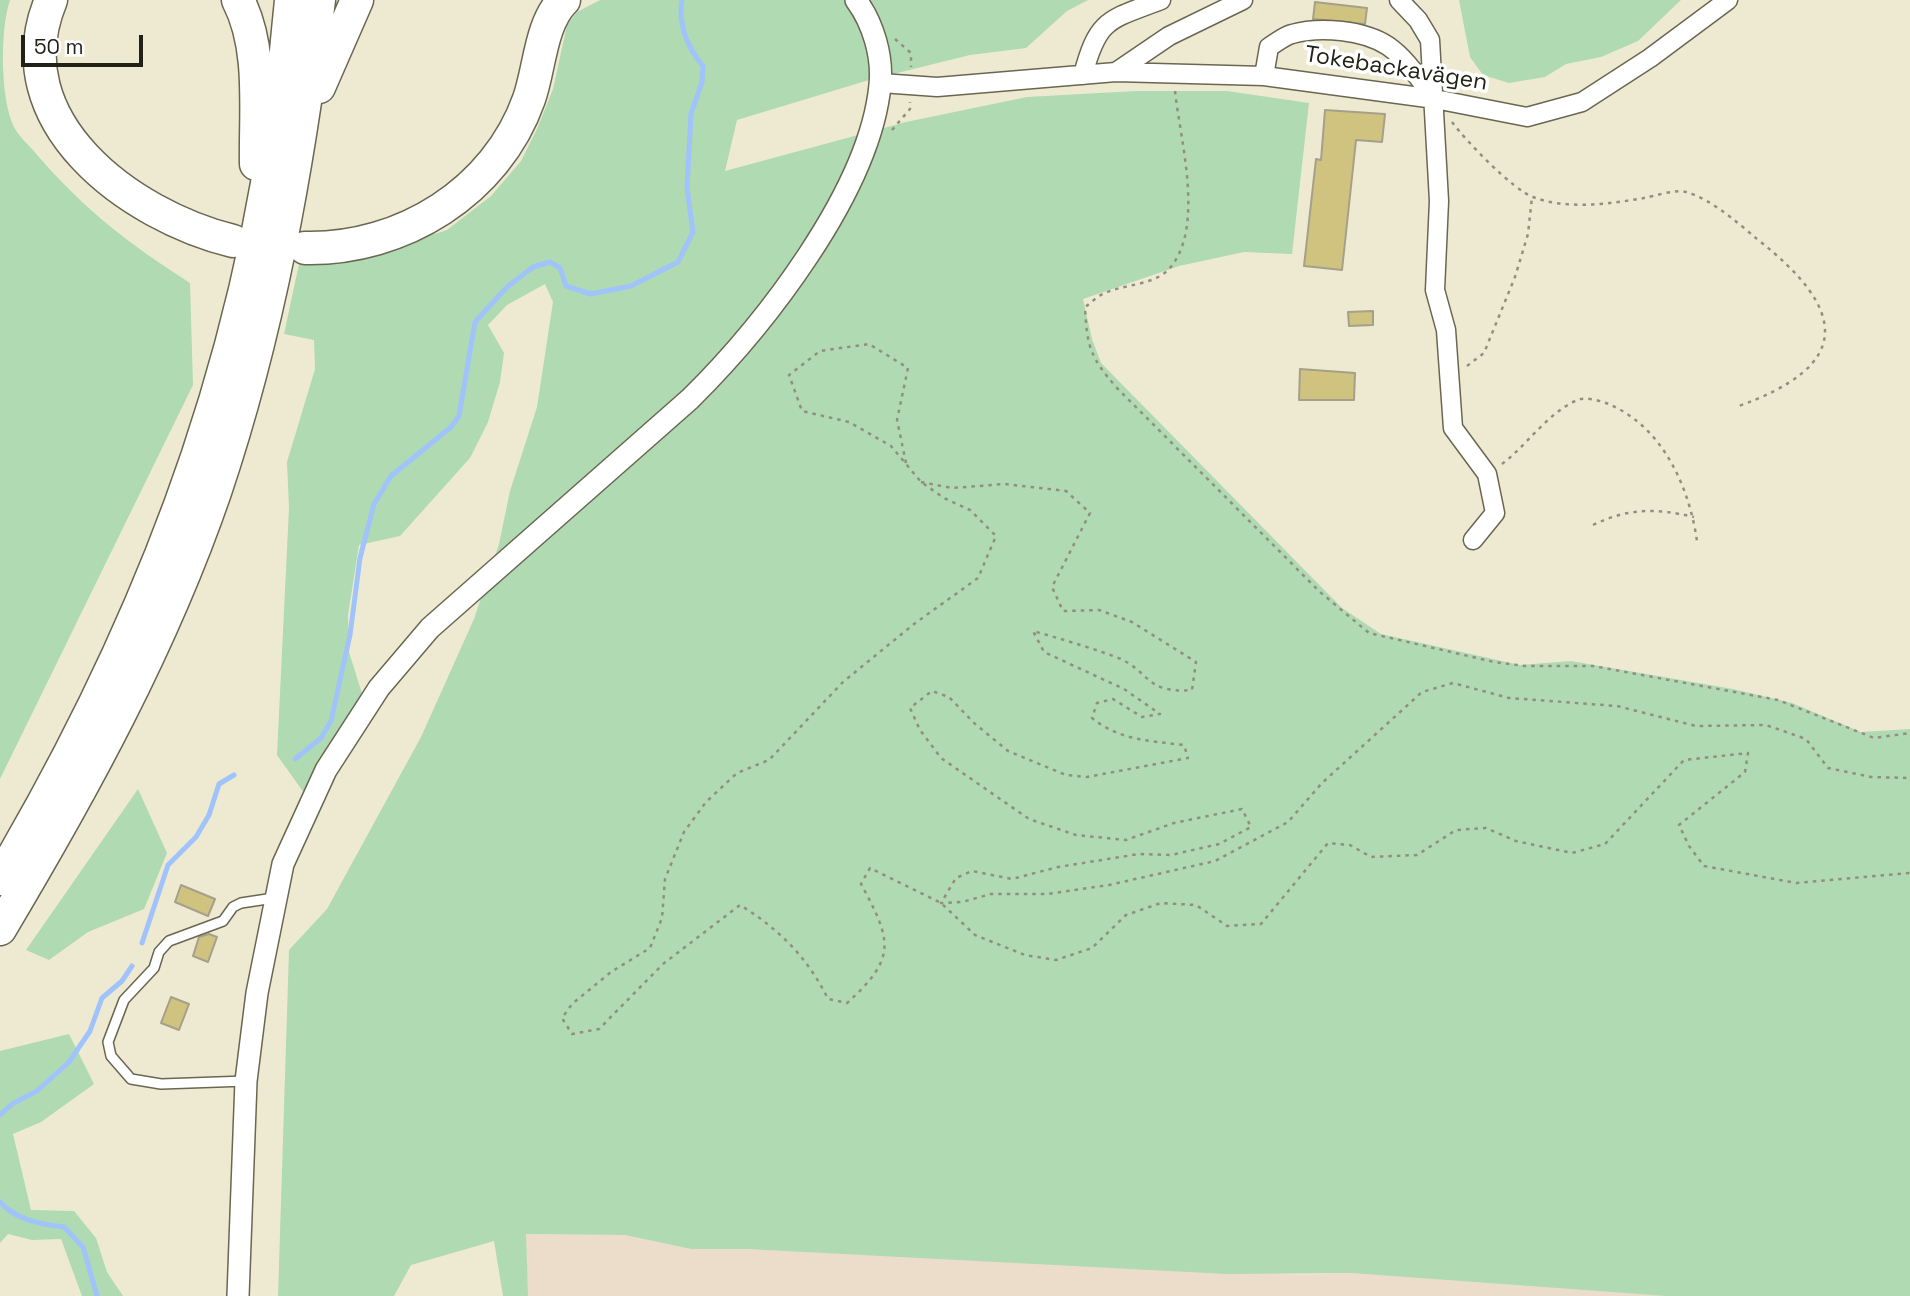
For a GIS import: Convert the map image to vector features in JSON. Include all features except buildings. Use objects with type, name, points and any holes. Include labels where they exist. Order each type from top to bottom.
[{"type":"highway","points":[[51,0],[36,39],[35,62],[47,112],[62,136],[98,174],[139,204],[186,228],[244,242]]},
{"type":"highway","points":[[237,0],[249,30],[255,80],[244,242]]},
{"type":"highway","points":[[0,879],[85,727],[155,576],[191,480],[220,388],[244,242],[283,83],[291,0]]},
{"type":"highway","points":[[0,929],[108,739],[180,581],[215,492],[264,324],[303,127],[319,0]]},
{"type":"highway","points":[[303,127],[357,0]]},
{"type":"highway","points":[[535,0],[544,40]]},
{"type":"highway","points":[[305,248],[359,245],[387,237],[448,205],[471,186],[507,144],[520,122],[544,40],[564,0]]},
{"type":"street","points":[[238,1296],[246,1081],[257,993],[283,863],[326,770],[379,688],[402,659],[457,601],[690,400],[723,366],[755,327],[830,220],[851,179],[866,141],[881,83],[875,35],[856,0]]},
{"type":"street","points":[[1083,75],[1092,41],[1109,22],[1161,0]]},
{"type":"street","points":[[1116,72],[1169,36],[1243,0]]},
{"type":"street","points":[[1399,0],[1418,20],[1430,40],[1439,201],[1435,290],[1446,331],[1453,428],[1488,474],[1495,513],[1473,540]]},
{"type":"street","name":"Tokebackavägen","points":[[881,83],[937,87],[1116,72],[1264,76],[1435,99],[1527,117],[1582,102],[1650,58],[1728,0]]},
{"type":"street","points":[[1264,76],[1269,47],[1291,34],[1324,30],[1367,37],[1386,45],[1400,56],[1435,99]]},
{"type":"lane","points":[[246,1081],[161,1084],[131,1079],[111,1056],[108,1042],[124,1000],[154,968],[159,952],[169,941],[223,921],[233,907],[241,903],[276,898]]},
{"type":"path","points":[[889,134],[910,109],[912,84],[911,53],[897,41],[891,31]]},
{"type":"path","points":[[1173,74],[1187,192],[1187,227],[1180,248],[1167,270],[1143,282],[1104,294],[1085,307],[1088,341],[1095,363],[1117,388],[1320,592],[1369,633],[1448,653],[1525,666],[1593,666],[1778,700],[1874,738],[1910,733]]},
{"type":"path","points":[[1435,99],[1458,130],[1532,197],[1580,205],[1684,191],[1728,216],[1784,260],[1815,297],[1827,333],[1821,353],[1801,376],[1773,394],[1736,407]]},
{"type":"path","points":[[1448,383],[1484,353],[1497,324],[1528,234],[1532,197]]},
{"type":"path","points":[[906,463],[897,420],[908,368],[869,344],[820,351],[789,375],[802,411],[849,422],[891,446],[921,482],[944,498],[970,510],[996,536],[978,578],[914,624],[843,682],[769,760],[737,773],[706,802],[684,832],[665,879],[662,918],[650,948],[611,972],[572,1004],[562,1018],[572,1034],[599,1029],[663,964],[740,905],[781,936],[813,968],[828,999],[847,1003],[875,978],[886,944],[877,914],[861,884],[870,868],[941,903],[975,936],[1026,955],[1056,960],[1092,948],[1126,915],[1161,904],[1196,905],[1227,926],[1261,924],[1328,843],[1350,845],[1371,857],[1417,855],[1456,830],[1486,828],[1516,841],[1572,853],[1605,844],[1684,760],[1748,753],[1745,772],[1679,825],[1689,846],[1704,866],[1796,883],[1910,873]]},
{"type":"path","points":[[1488,474],[1521,450],[1541,426],[1577,399],[1598,400],[1620,409],[1641,425],[1666,452],[1694,517],[1697,541]]},
{"type":"path","points":[[921,482],[952,488],[1005,484],[1066,491],[1090,513],[1052,587],[1063,611],[1099,610],[1132,622],[1196,662],[1192,690],[1170,692],[1150,682],[1120,658],[1034,631],[1044,652],[1125,689],[1160,714],[1142,718],[1113,699],[1097,703],[1092,718],[1108,731],[1126,738],[1184,745],[1188,758],[1087,777],[1066,775],[1008,751],[974,723],[949,697],[932,691],[910,708],[920,730],[941,758],[1029,819],[1076,835],[1126,840],[1174,823],[1242,809],[1251,827],[1219,844],[1171,855],[1139,854],[1058,867],[1012,879],[972,871],[956,878],[941,903]]},
{"type":"path","points":[[1593,525],[1618,513],[1654,510],[1694,517]]},
{"type":"path","points":[[941,903],[962,902],[991,894],[1048,894],[1109,885],[1216,861],[1288,822],[1322,783],[1422,692],[1453,683],[1509,698],[1617,706],[1696,726],[1766,725],[1806,739],[1828,768],[1871,778],[1910,778]]},
{"type":"shaded area","points":[[525,1234],[625,1235],[691,1249],[747,1249],[1300,1275],[1351,1273],[1666,1296],[528,1296]]},
{"type":"green space","points":[[0,0],[10,0],[4,28],[3,64],[6,99],[14,127],[56,176],[91,210],[128,240],[190,283],[193,385],[0,779]]},
{"type":"green space","points":[[600,0],[1088,0],[1067,11],[1026,48],[970,55],[869,80],[737,120],[725,171],[906,122],[1027,97],[1136,91],[1227,91],[1309,103],[1292,254],[1244,252],[1179,266],[1083,299],[1092,339],[1101,363],[1342,608],[1381,634],[1520,665],[1571,661],[1733,689],[1792,703],[1861,732],[1910,729],[1910,1296],[1666,1296],[1351,1273],[1227,1274],[747,1249],[691,1249],[625,1235],[526,1234],[528,1296],[503,1296],[494,1241],[411,1265],[394,1296],[278,1296],[289,950],[327,909],[421,737],[474,619],[499,544],[510,491],[537,407],[553,302],[545,284],[507,305],[488,325],[504,353],[500,382],[488,422],[470,458],[400,536],[359,545],[348,615],[349,652],[364,700],[309,800],[277,755],[289,508],[287,462],[315,369],[314,340],[284,334],[299,264],[354,260],[447,230],[491,196],[521,161],[537,129],[553,89],[567,25],[577,12]]},
{"type":"green space","points":[[1459,0],[1681,0],[1638,41],[1601,57],[1566,64],[1545,77],[1509,83],[1483,75],[1470,57]]},
{"type":"green space","points":[[138,789],[167,853],[144,909],[88,932],[49,960],[26,950]]},
{"type":"green space","points":[[69,1034],[94,1084],[41,1122],[13,1134],[31,1210],[74,1211],[96,1238],[107,1272],[123,1296],[82,1296],[61,1239],[32,1240],[8,1234],[0,1243],[0,1051]]},
{"type":"waterway","points":[[295,759],[321,738],[331,721],[350,635],[360,558],[374,504],[391,476],[451,427],[459,416],[475,322],[507,287],[533,267],[550,262],[560,268],[566,286],[591,294],[631,286],[678,262],[693,232],[687,188],[691,114],[702,82],[703,66],[685,36],[681,19],[682,0]]},
{"type":"waterway","points":[[142,943],[168,865],[196,837],[209,815],[219,784],[234,775]]},
{"type":"waterway","points":[[0,1115],[12,1104],[37,1091],[69,1062],[90,1031],[102,998],[122,981],[132,966]]},
{"type":"waterway","points":[[0,1202],[21,1217],[37,1223],[64,1227],[83,1247],[97,1296]]}]
